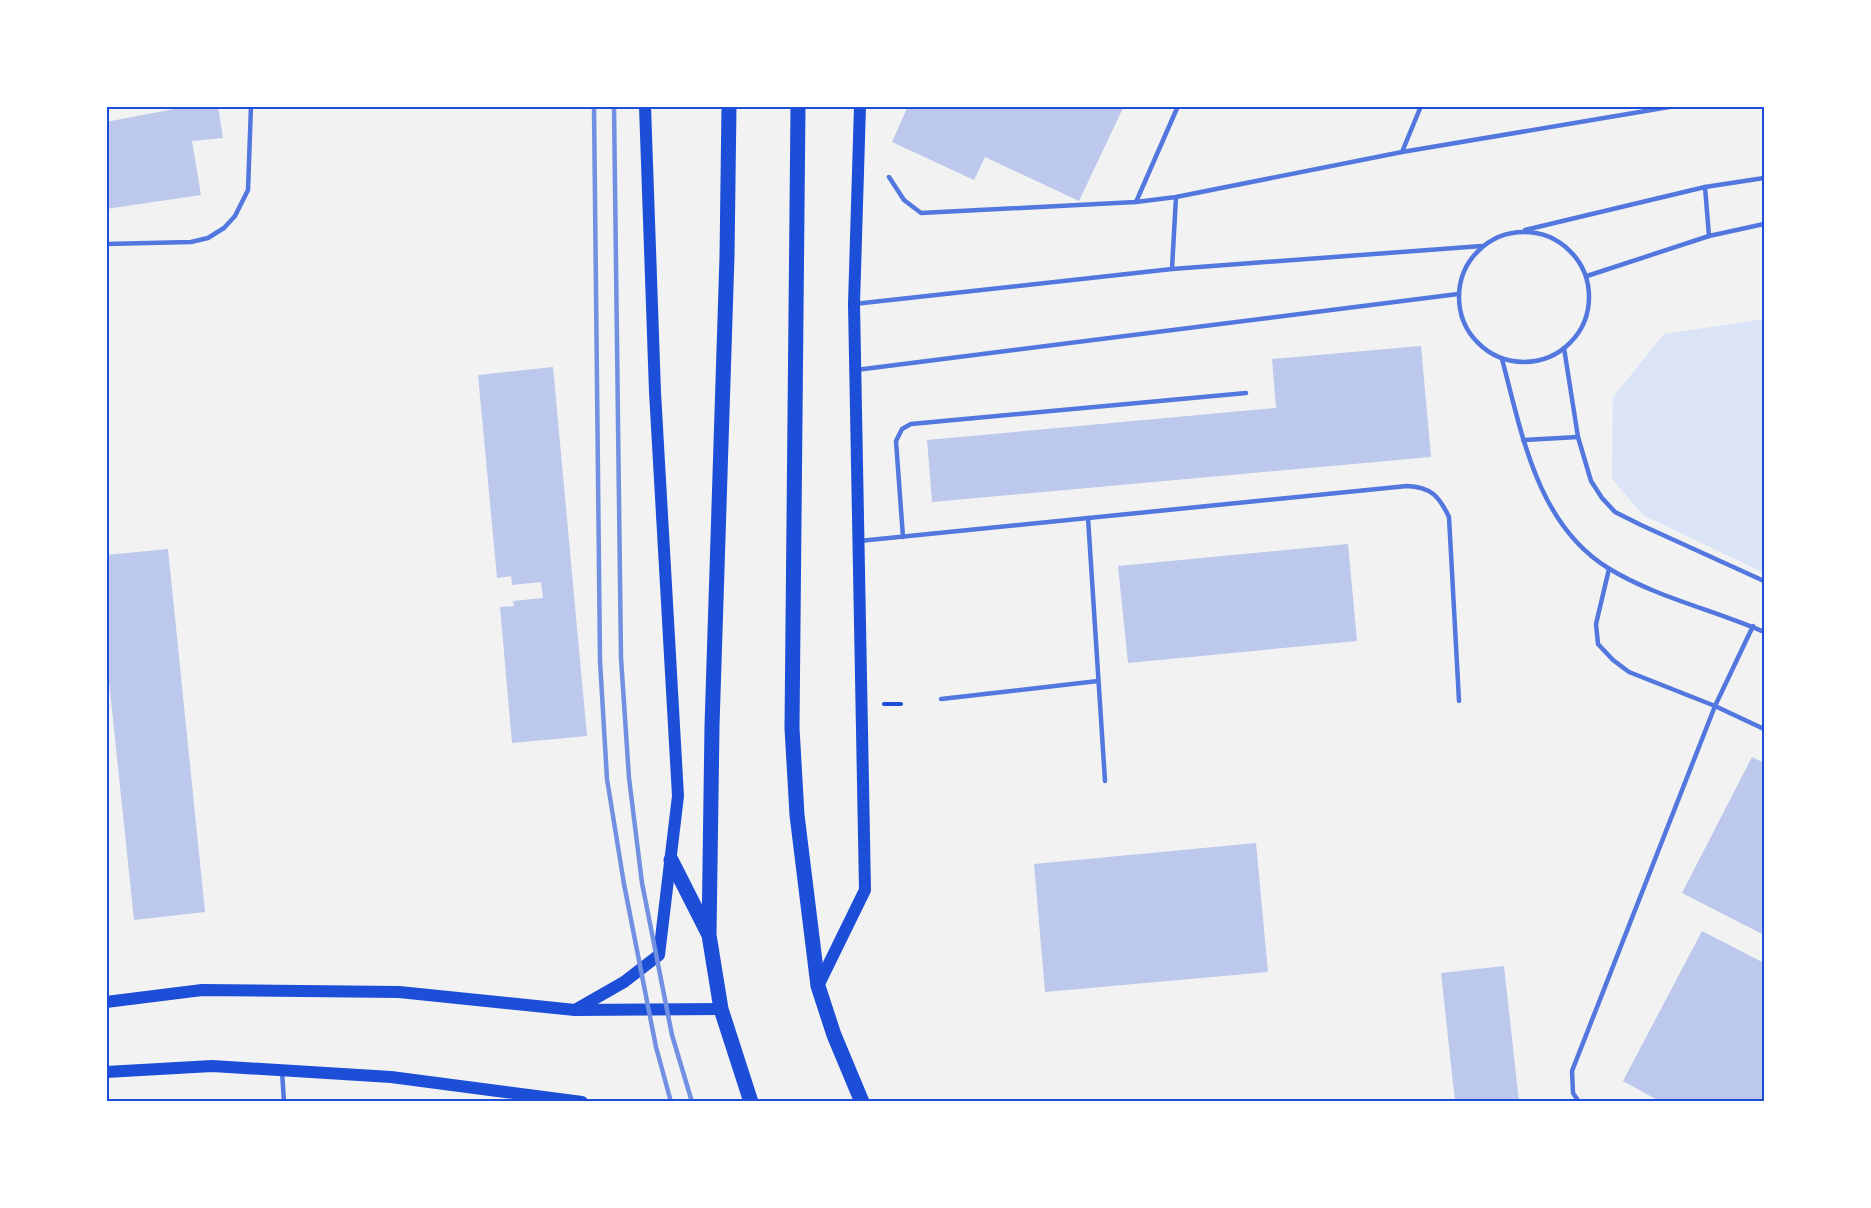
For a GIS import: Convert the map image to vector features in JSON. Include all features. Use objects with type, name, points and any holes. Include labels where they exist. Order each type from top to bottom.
[{"type":"main road","points":[[575,1010],[624,982],[659,955],[678,796],[655,392],[645,106]]},
{"type":"main road","points":[[729,106],[712,726],[709,935],[721,1009],[751,1101]]},
{"type":"main road","points":[[798,106],[792,728],[796,815],[818,986],[834,1035],[862,1101]]},
{"type":"main road","points":[[818,986],[865,890],[854,304],[860,106]]},
{"type":"main road","points":[[671,860],[709,935]]},
{"type":"main road","points":[[106,1002],[202,990],[399,992],[575,1010],[721,1009]]},
{"type":"main road","points":[[106,1072],[212,1066],[282,1070],[392,1077],[582,1101]]},
{"type":"lane","points":[[106,244],[191,242],[208,238],[224,228],[235,216],[248,190],[251,106]]},
{"type":"lane","points":[[1136,202],[1178,106]]},
{"type":"lane","points":[[1402,152],[1421,106]]},
{"type":"lane","points":[[890,177],[904,200],[921,213],[1136,202],[1402,152],[1675,106]]},
{"type":"lane","points":[[1519,231],[1546,234],[1559,242],[1571,250],[1587,276],[1590,298],[1586,320],[1574,339],[1564,348],[1540,361],[1520,362],[1502,359],[1483,348],[1468,332],[1460,312],[1458,294],[1475,253],[1482,246],[1510,233],[1705,187],[1764,178]]},
{"type":"lane","points":[[1705,187],[1709,236]]},
{"type":"lane","points":[[1172,269],[1176,196]]},
{"type":"lane","points":[[1587,276],[1709,236],[1764,225]]},
{"type":"lane","points":[[854,304],[1172,269],[1482,246]]},
{"type":"lane","points":[[855,370],[1458,294]]},
{"type":"lane","points":[[1564,348],[1578,437],[1591,481],[1602,498],[1615,512],[1764,581]]},
{"type":"lane","points":[[1502,359],[1523,440],[1543,494],[1561,524],[1583,550],[1609,569],[1655,591],[1764,632]]},
{"type":"lane","points":[[903,537],[896,441],[903,429],[910,424],[1246,393]]},
{"type":"lane","points":[[1523,440],[1578,437]]},
{"type":"lane","points":[[859,541],[1407,486],[1420,487],[1432,492],[1442,502],[1449,517],[1459,701]]},
{"type":"lane","points":[[1088,518],[1105,781]]},
{"type":"lane","points":[[1609,569],[1596,624],[1598,644],[1612,660],[1629,672],[1715,706],[1764,729]]},
{"type":"lane","points":[[1579,1101],[1573,1093],[1572,1071],[1715,706],[1753,626]]},
{"type":"lane","points":[[941,699],[1098,681]]},
{"type":"lane","points":[[282,1070],[284,1101]]},
{"type":"shaded area","points":[[1764,319],[1764,573],[1643,515],[1612,479],[1613,397],[1664,334]]},
{"type":"building","points":[[190,106],[218,106],[223,138],[192,141],[201,195],[106,209],[106,122]]},
{"type":"building","points":[[908,106],[1124,106],[1079,201],[985,157],[974,180],[892,142]]},
{"type":"building","points":[[1421,346],[1431,457],[932,502],[927,440],[1276,408],[1272,359]]},
{"type":"building","points":[[553,367],[587,736],[512,743],[500,607],[514,606],[513,601],[543,598],[541,582],[512,585],[511,576],[497,578],[478,375]]},
{"type":"building","points":[[1348,544],[1357,641],[1128,663],[1118,566]]},
{"type":"building","points":[[168,549],[205,912],[134,920],[106,653],[106,555]]},
{"type":"building","points":[[1752,757],[1764,763],[1764,935],[1682,893]]},
{"type":"building","points":[[1256,843],[1268,972],[1045,992],[1034,864]]},
{"type":"building","points":[[1702,931],[1764,963],[1764,1102],[1661,1102],[1623,1081]]},
{"type":"building","points":[[1504,966],[1519,1102],[1455,1102],[1441,973]]},
{"type":"railway","points":[[594,106],[600,661],[607,779],[624,884],[656,1047],[671,1102]]},
{"type":"railway","points":[[614,106],[621,658],[629,778],[642,883],[672,1035],[692,1102]]}]
